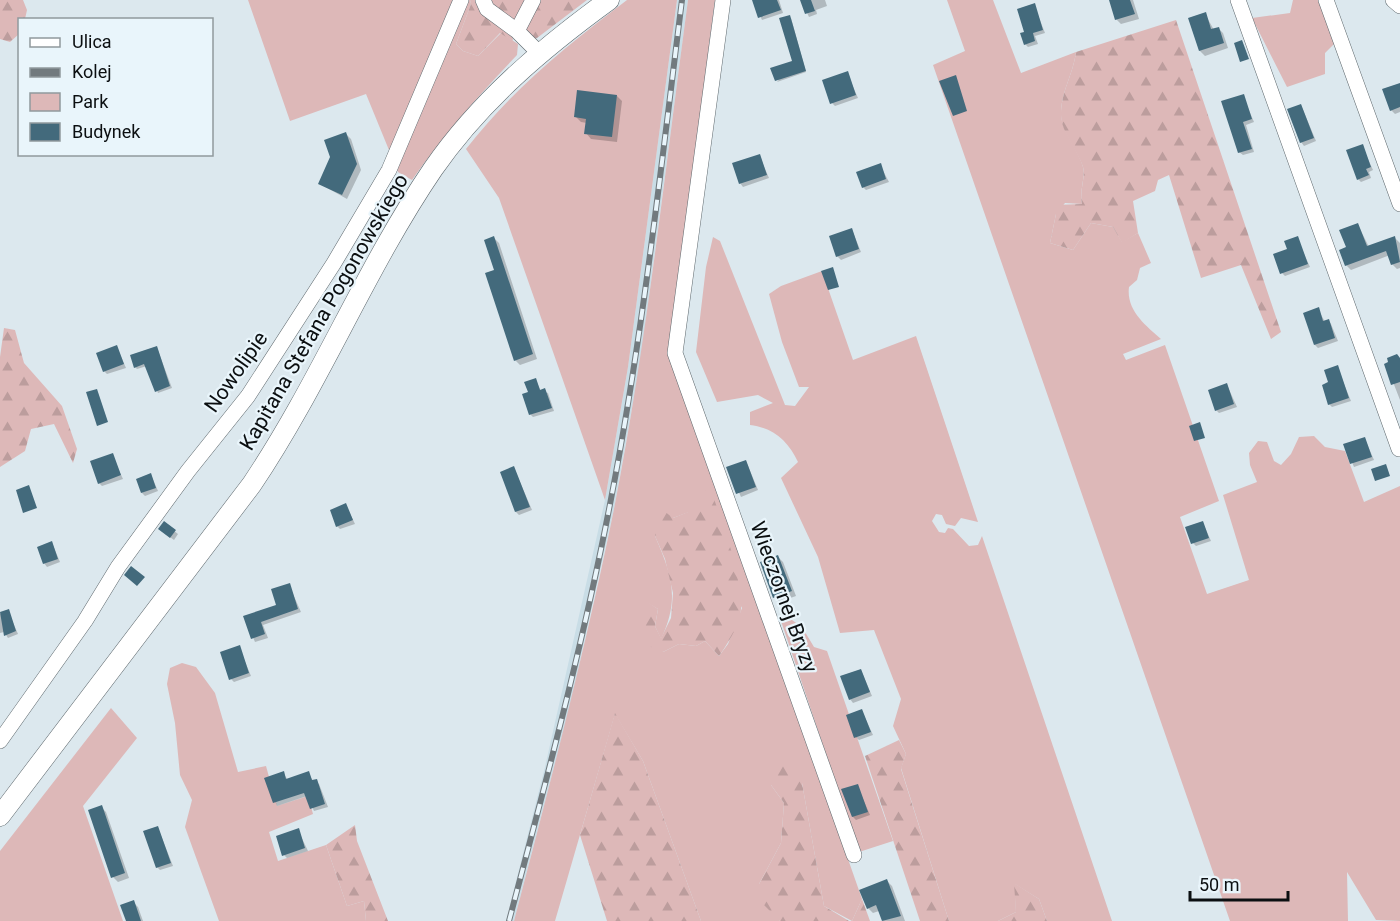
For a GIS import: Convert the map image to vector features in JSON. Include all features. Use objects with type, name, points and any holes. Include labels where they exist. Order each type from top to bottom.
[{"type":"main road","name":"Kapitana Stefana Pogonowskiego","points":[[0,816],[252,484],[281,441],[393,234],[434,168],[481,109],[539,53],[609,0]]},
{"type":"street","name":"Nowolipie","points":[[0,741],[85,621],[118,567],[188,471],[248,396],[334,263],[389,170],[461,0]]},
{"type":"street","points":[[483,0],[487,9],[517,31],[539,53]]},
{"type":"street","points":[[517,31],[534,0]]},
{"type":"street","name":"Wieczornej Bryzy","points":[[723,0],[675,353],[854,855]]},
{"type":"street","points":[[1238,0],[1399,449]]},
{"type":"street","points":[[1326,0],[1400,204]]},
{"type":"street","points":[[1393,0],[1400,6]]},
{"type":"shaded area","points":[[677,0],[688,0],[641,358],[614,509],[570,706],[514,921],[506,921],[545,767],[605,500],[628,367]]},
{"type":"green space","points":[[0,0],[23,0],[27,10],[25,18],[18,18],[18,35],[10,42],[0,39]]},
{"type":"green space","points":[[248,0],[470,0],[471,4],[456,44],[463,51],[478,56],[501,33],[518,44],[517,55],[462,116],[412,180],[398,172],[366,94],[290,121]]},
{"type":"green space","points":[[470,0],[587,0],[537,38],[534,39],[526,30],[527,26],[512,33],[513,41],[500,33],[478,56],[463,51],[456,44],[471,4]]},
{"type":"green space","points":[[627,0],[677,0],[628,367],[605,500],[499,198],[466,149],[484,127],[541,69]]},
{"type":"green space","points":[[688,0],[715,0],[670,351],[862,899],[852,921],[824,906],[802,783],[771,785],[784,803],[781,843],[759,884],[780,921],[701,921],[643,761],[615,714],[555,921],[514,921],[580,664],[626,446],[646,319]],"holes":[[[689,512],[742,608],[728,644],[719,656],[705,641],[696,646],[679,644],[663,652],[646,602],[658,609],[655,626],[661,639],[670,612],[672,587],[666,563],[655,536],[673,518]]]},
{"type":"green space","points":[[947,0],[993,0],[1021,73],[1076,52],[1063,98],[1061,115],[1064,128],[1083,167],[1082,204],[1065,203],[1056,214],[1050,243],[1073,250],[1091,223],[1113,227],[1122,242],[1138,233],[1151,263],[1140,268],[1137,280],[1129,287],[1130,303],[1138,316],[1161,339],[1123,354],[1126,360],[1165,345],[1219,501],[1180,517],[1207,594],[1249,580],[1223,495],[1257,482],[1250,465],[1249,453],[1258,441],[1267,442],[1274,461],[1281,465],[1291,454],[1299,437],[1314,436],[1325,447],[1345,451],[1364,502],[1400,486],[1400,921],[1376,920],[1347,872],[1348,921],[1230,921],[933,65],[965,51]]},
{"type":"green space","points":[[1293,0],[1318,0],[1335,43],[1325,53],[1325,74],[1287,87],[1252,18],[1290,13]]},
{"type":"green space","points":[[1176,20],[1281,332],[1271,339],[1241,265],[1201,278],[1169,175],[1158,180],[1155,191],[1133,201],[1138,233],[1122,243],[1113,227],[1091,223],[1073,250],[1050,243],[1056,214],[1054,205],[1082,204],[1083,167],[1064,128],[1061,115],[1063,98],[1076,52]]},
{"type":"green space","points":[[713,237],[720,241],[785,405],[795,406],[809,387],[799,387],[782,342],[769,294],[781,286],[822,271],[853,360],[916,336],[978,522],[961,518],[955,526],[946,524],[942,515],[936,514],[932,521],[939,532],[945,533],[948,528],[953,529],[969,546],[978,545],[982,536],[1112,921],[1047,921],[1039,899],[1015,884],[1016,912],[998,921],[949,921],[901,768],[906,754],[893,726],[901,699],[874,630],[840,633],[818,557],[781,478],[798,462],[785,442],[773,432],[750,425],[750,412],[773,403],[758,395],[717,402],[696,352],[706,267]]},
{"type":"green space","points":[[4,328],[15,330],[24,363],[62,406],[77,449],[73,463],[54,424],[31,429],[25,451],[0,467],[0,357]]},
{"type":"green space","points":[[710,489],[734,562],[741,612],[730,639],[719,656],[705,641],[696,646],[679,644],[663,652],[649,646],[642,626],[646,601],[658,609],[655,626],[661,638],[671,618],[673,593],[665,559],[655,536],[658,514],[664,511],[673,518],[688,512],[698,494]]},
{"type":"green space","points":[[792,620],[802,627],[814,647],[827,651],[893,841],[859,852],[781,621]]},
{"type":"green space","points":[[182,663],[196,667],[215,693],[238,772],[266,766],[277,806],[308,796],[313,814],[269,832],[278,861],[326,845],[347,906],[364,901],[366,921],[219,921],[185,827],[192,800],[180,775],[175,723],[167,684],[170,668]]},
{"type":"green space","points":[[111,708],[137,738],[83,806],[123,921],[0,921],[0,851]]},
{"type":"green space","points":[[615,713],[643,761],[701,921],[607,921],[580,835]]},
{"type":"green space","points":[[899,740],[906,754],[901,769],[949,921],[920,921],[865,756]]},
{"type":"green space","points":[[778,754],[793,762],[802,783],[824,906],[849,921],[780,921],[758,899],[759,884],[781,843],[784,803],[771,785],[768,769]]},
{"type":"green space","points":[[355,825],[357,841],[388,921],[366,921],[364,901],[347,906],[326,845]]},
{"type":"green space","points":[[1014,883],[1039,899],[1047,921],[998,921],[1016,912]]},
{"type":"green space","points":[[862,899],[870,921],[852,921]]},
{"type":"building","points":[[752,0],[777,0],[781,10],[758,18]]},
{"type":"building","points":[[800,0],[811,0],[815,11],[805,14]]},
{"type":"building","points":[[1109,0],[1130,0],[1135,14],[1115,20]]},
{"type":"building","points":[[1035,3],[1043,30],[1033,33],[1035,41],[1024,45],[1020,33],[1024,32],[1017,9]]},
{"type":"building","points":[[1206,12],[1211,29],[1219,27],[1224,43],[1199,51],[1188,18]]},
{"type":"building","points":[[790,15],[806,71],[775,81],[770,68],[792,61],[779,18]]},
{"type":"building","points":[[1242,40],[1249,59],[1240,62],[1234,43]]},
{"type":"building","points":[[848,71],[856,95],[830,104],[822,80]]},
{"type":"building","points":[[956,75],[967,111],[953,116],[939,81]]},
{"type":"building","points":[[1400,83],[1400,107],[1390,111],[1382,89]]},
{"type":"building","points":[[577,90],[617,95],[612,137],[584,134],[586,119],[574,117]]},
{"type":"building","points":[[1244,94],[1252,119],[1243,122],[1252,149],[1238,153],[1221,101]]},
{"type":"building","points":[[1301,104],[1314,138],[1300,143],[1287,109]]},
{"type":"building","points":[[346,132],[357,164],[342,195],[318,184],[330,157],[324,140]]},
{"type":"building","points":[[1363,144],[1371,167],[1366,169],[1369,175],[1357,180],[1346,150]]},
{"type":"building","points":[[760,154],[767,175],[739,184],[732,163]]},
{"type":"building","points":[[881,163],[886,179],[862,188],[856,172]]},
{"type":"building","points":[[1358,223],[1367,246],[1395,236],[1400,262],[1391,265],[1386,251],[1345,266],[1339,250],[1346,247],[1339,230]]},
{"type":"building","points":[[852,228],[859,249],[836,257],[829,236]]},
{"type":"building","points":[[494,236],[533,354],[514,361],[485,273],[494,270],[484,240]]},
{"type":"building","points":[[1298,236],[1308,264],[1280,274],[1273,254],[1287,249],[1284,241]]},
{"type":"building","points":[[833,267],[839,287],[828,290],[821,271]]},
{"type":"building","points":[[1319,307],[1323,321],[1329,319],[1335,338],[1314,345],[1303,313]]},
{"type":"building","points":[[117,345],[124,364],[103,372],[96,353]]},
{"type":"building","points":[[157,346],[170,386],[155,392],[144,364],[134,368],[130,355]]},
{"type":"building","points":[[1397,354],[1400,358],[1400,382],[1391,385],[1384,364],[1388,362],[1387,358]]},
{"type":"building","points":[[1338,365],[1349,398],[1328,405],[1322,385],[1328,382],[1324,370]]},
{"type":"building","points":[[536,378],[540,390],[545,388],[552,408],[529,415],[522,394],[528,392],[524,382]]},
{"type":"building","points":[[1227,383],[1234,404],[1215,411],[1208,390]]},
{"type":"building","points":[[97,389],[108,422],[97,426],[86,392]]},
{"type":"building","points":[[1200,422],[1205,438],[1194,441],[1189,426]]},
{"type":"building","points":[[1365,437],[1372,457],[1350,464],[1343,444]]},
{"type":"building","points":[[113,453],[121,475],[98,484],[90,461]]},
{"type":"building","points":[[746,460],[756,487],[736,494],[726,467]]},
{"type":"building","points":[[1386,464],[1390,476],[1375,481],[1371,469]]},
{"type":"building","points":[[514,466],[530,507],[515,512],[500,472]]},
{"type":"building","points":[[151,473],[156,488],[141,493],[136,479]]},
{"type":"building","points":[[29,485],[37,508],[23,513],[16,490]]},
{"type":"building","points":[[346,503],[353,520],[336,527],[330,510]]},
{"type":"building","points":[[164,521],[176,530],[170,538],[158,529]]},
{"type":"building","points":[[1203,521],[1209,538],[1191,544],[1185,527]]},
{"type":"building","points":[[52,541],[58,559],[43,564],[37,547]]},
{"type":"building","points":[[778,555],[792,591],[773,598],[760,562]]},
{"type":"building","points":[[131,566],[145,577],[137,586],[124,575]]},
{"type":"building","points":[[290,583],[298,609],[261,622],[265,634],[251,639],[243,616],[276,605],[271,589]]},
{"type":"building","points":[[9,609],[16,631],[4,636],[0,612]]},
{"type":"building","points":[[240,645],[249,673],[229,680],[220,652]]},
{"type":"building","points":[[861,669],[870,692],[849,700],[840,676]]},
{"type":"building","points":[[862,709],[871,732],[854,738],[846,715]]},
{"type":"building","points":[[284,771],[286,779],[309,771],[312,780],[317,779],[325,804],[310,809],[304,793],[273,803],[264,778]]},
{"type":"building","points":[[858,784],[868,812],[852,817],[841,789]]},
{"type":"building","points":[[102,805],[125,873],[111,878],[88,810]]},
{"type":"building","points":[[158,826],[171,863],[156,868],[143,831]]},
{"type":"building","points":[[299,828],[305,848],[282,856],[276,836]]},
{"type":"building","points":[[887,879],[901,916],[882,921],[876,905],[867,909],[859,890]]},
{"type":"building","points":[[134,900],[141,921],[126,921],[120,905]]},
{"type":"railway","points":[[509,921],[577,658],[611,499],[642,313],[682,0]]}]
